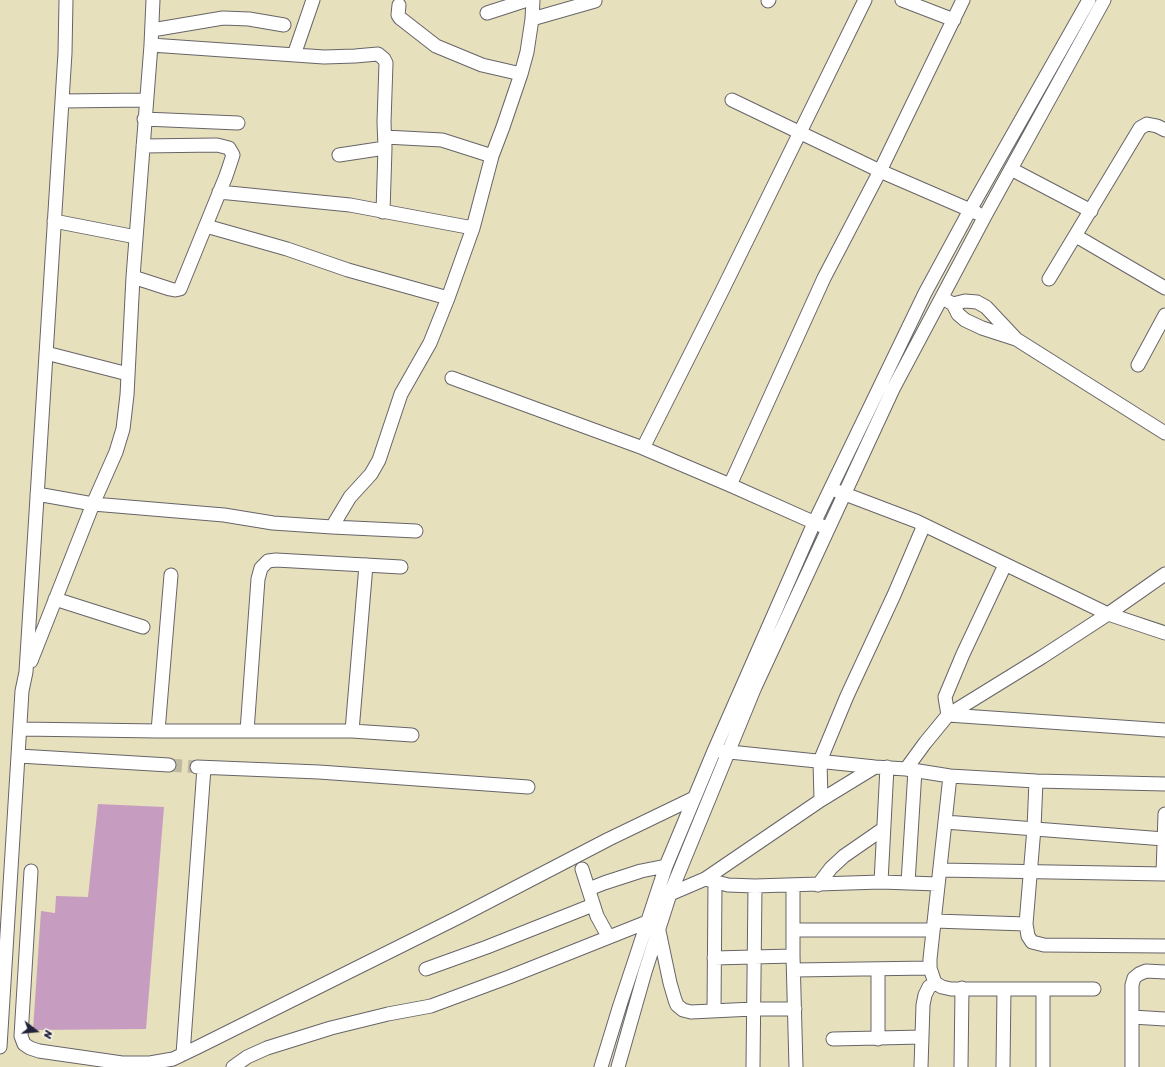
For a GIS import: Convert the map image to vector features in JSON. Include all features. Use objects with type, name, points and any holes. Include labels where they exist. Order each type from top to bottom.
[{"type":"street","points":[[0,1047],[21,729],[22,691],[26,672],[65,53],[66,0]]},
{"type":"street","points":[[26,672],[93,504],[116,452],[123,429],[153,0]]},
{"type":"street","points":[[294,55],[312,0]]},
{"type":"street","points":[[487,13],[527,0]]},
{"type":"street","points":[[332,527],[350,497],[371,474],[379,460],[401,394],[430,343],[448,298],[473,228],[492,156],[504,127],[521,74],[527,52],[533,0]]},
{"type":"street","points":[[643,448],[865,0]]},
{"type":"street","points":[[902,0],[954,20]]},
{"type":"street","points":[[730,485],[824,278],[880,171],[963,0]]},
{"type":"street","points":[[601,1067],[666,866],[714,751],[830,488],[925,292],[1089,0]]},
{"type":"street","points":[[618,1067],[645,972],[670,894],[755,687],[893,389],[948,301],[985,216],[1104,0]]},
{"type":"street","points":[[397,2],[398,15],[400,18],[436,46],[482,65],[521,74]]},
{"type":"street","points":[[532,19],[595,2]]},
{"type":"street","points":[[152,30],[223,18],[249,19],[284,25]]},
{"type":"street","points":[[151,45],[324,58],[373,54],[382,56],[386,63],[383,212]]},
{"type":"street","points":[[62,100],[146,100]]},
{"type":"street","points":[[732,100],[880,171],[985,216]]},
{"type":"street","points":[[144,119],[238,123]]},
{"type":"street","points":[[1049,279],[1140,128],[1147,124],[1157,126],[1165,130]]},
{"type":"street","points":[[339,156],[385,142],[442,140],[492,156]]},
{"type":"street","points":[[133,277],[170,289],[180,289],[206,226],[232,155],[229,148],[217,145],[142,146]]},
{"type":"street","points":[[1011,169],[1091,211]]},
{"type":"street","points":[[219,192],[350,205],[473,228]]},
{"type":"street","points":[[54,221],[136,237]]},
{"type":"street","points":[[206,226],[287,249],[348,270],[448,298]]},
{"type":"street","points":[[1076,236],[1165,288]]},
{"type":"street","points":[[948,301],[977,302],[986,307],[1016,339]]},
{"type":"street","points":[[948,301],[958,314],[965,320],[982,328],[1016,339],[1165,433]]},
{"type":"street","points":[[1138,365],[1165,315]]},
{"type":"street","points":[[46,353],[128,374]]},
{"type":"street","points":[[452,378],[643,448],[730,485],[829,530]]},
{"type":"street","points":[[830,488],[924,525],[1108,614],[1165,633]]},
{"type":"street","points":[[37,494],[93,504],[224,515],[273,523],[416,530]]},
{"type":"street","points":[[821,800],[820,761],[847,696],[894,596],[924,525]]},
{"type":"street","points":[[247,731],[258,579],[261,568],[268,561],[276,560],[401,567]]},
{"type":"street","points":[[352,731],[366,565]]},
{"type":"street","points":[[948,715],[945,697],[963,654],[1005,565]]},
{"type":"street","points":[[908,883],[910,769],[925,743],[948,715],[1042,657],[1108,614],[1165,574]]},
{"type":"street","points":[[158,731],[171,575]]},
{"type":"street","points":[[55,599],[143,627]]},
{"type":"street","points":[[948,715],[1165,730]]},
{"type":"street","points":[[21,729],[352,731],[412,735]]},
{"type":"street","points":[[714,751],[910,769],[950,776],[1036,781],[1165,784]]},
{"type":"street","points":[[19,756],[170,766]]},
{"type":"street","points":[[670,894],[710,881],[821,800],[881,767]]},
{"type":"street","points":[[881,767],[883,830],[881,882]]},
{"type":"street","points":[[183,1054],[200,768],[319,772],[528,787]]},
{"type":"street","points":[[950,776],[933,926],[930,968],[935,983],[942,987],[951,989],[1094,989]]},
{"type":"street","points":[[1036,781],[1031,872],[1026,924],[1028,936],[1032,942],[1044,945],[1165,946]]},
{"type":"street","points":[[31,871],[21,1036],[24,1044],[39,1051],[122,1062],[150,1063],[173,1059],[459,917],[609,839],[694,798]]},
{"type":"street","points":[[940,870],[1164,874],[1165,814]]},
{"type":"street","points":[[945,822],[1164,839]]},
{"type":"street","points":[[818,885],[831,868],[844,856],[883,830]]},
{"type":"street","points":[[589,889],[604,882],[642,870],[666,866]]},
{"type":"street","points":[[582,869],[593,905],[608,936]]},
{"type":"street","points":[[710,881],[755,886],[881,882],[938,884]]},
{"type":"street","points":[[710,881],[714,958],[714,1011]]},
{"type":"street","points":[[793,884],[796,1067]]},
{"type":"street","points":[[753,1067],[755,886]]},
{"type":"street","points":[[426,969],[487,947],[593,905]]},
{"type":"street","points":[[233,1067],[247,1057],[267,1048],[331,1028],[388,1014],[431,1006],[509,977],[608,936],[647,922]]},
{"type":"street","points":[[794,930],[1026,924]]},
{"type":"street","points":[[659,929],[670,983],[677,1005],[683,1010],[691,1012],[753,1009],[795,1009]]},
{"type":"street","points":[[714,958],[793,956]]},
{"type":"street","points":[[794,970],[930,968]]},
{"type":"street","points":[[878,969],[878,1039]]},
{"type":"street","points":[[1132,1067],[1132,985],[1134,978],[1146,971],[1165,972]]},
{"type":"street","points":[[922,1067],[922,1037],[925,995],[929,987],[935,983]]},
{"type":"street","points":[[961,1067],[962,988]]},
{"type":"street","points":[[1002,1067],[1004,989]]},
{"type":"street","points":[[1043,989],[1043,1067]]},
{"type":"street","points":[[1132,1017],[1165,1019]]},
{"type":"street","points":[[833,1039],[922,1037]]},
{"type":"building","points":[[98,804],[164,807],[146,1029],[33,1030],[41,911],[55,913],[56,896],[88,897]]},
{"type":"tunnel","points":[[169,765],[197,767]]}]
